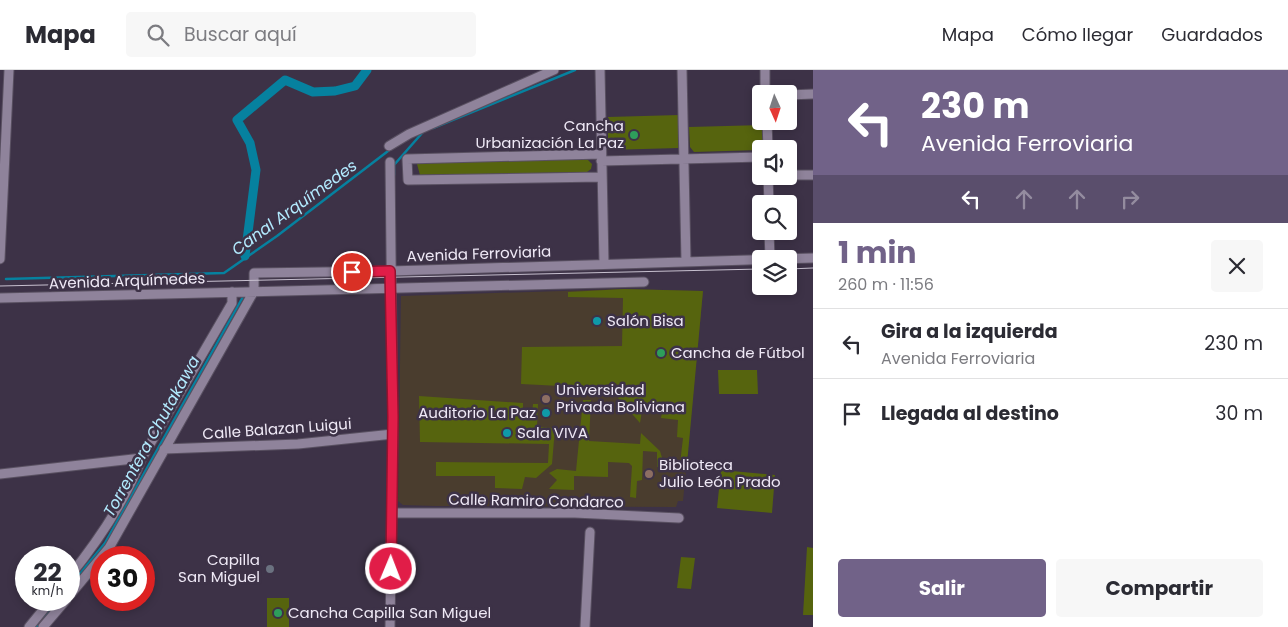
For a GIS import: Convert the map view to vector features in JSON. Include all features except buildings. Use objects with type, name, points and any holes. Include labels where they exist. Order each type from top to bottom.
[{"type":"street","points":[[0,258],[9,70]]},
{"type":"street","points":[[389,146],[409,134],[554,70]]},
{"type":"street","points":[[600,70],[604,263]]},
{"type":"street","points":[[682,70],[686,261]]},
{"type":"street","points":[[765,70],[765,85]]},
{"type":"street","points":[[798,95],[813,94]]},
{"type":"street","points":[[602,177],[408,180],[408,159],[752,157]]},
{"type":"street","points":[[390,162],[393,434],[390,627]]},
{"type":"street","points":[[797,175],[813,174]]},
{"type":"street","name":"Avenida Ferroviaria","points":[[797,258],[813,258]]},
{"type":"street","name":"Avenida Ferroviaria","points":[[644,282],[254,291],[254,273],[390,271],[752,259]]},
{"type":"street","points":[[80,583],[109,548],[254,291]]},
{"type":"street","name":"Avenida Arquímedes","points":[[0,298],[254,291]]},
{"type":"street","points":[[80,563],[99,539],[135,476],[142,458],[232,303],[232,292]]},
{"type":"street","name":"Calle Balazan Luigui","points":[[164,449],[298,444],[393,434]]},
{"type":"street","points":[[0,474],[142,458]]},
{"type":"street","name":"Calle Ramiro Condarco","points":[[392,513],[575,513],[679,518]]},
{"type":"street","points":[[585,627],[590,532]]},
{"type":"street","points":[[29,627],[42,611]]},
{"type":"street","points":[[43,627],[57,611]]},
{"type":"shaded area","name":"Universidad Privada Boliviana","points":[[624,289],[703,291],[683,501],[678,501],[676,507],[435,506],[403,505],[398,501],[401,296]]},
{"type":"green space","points":[[679,115],[679,148],[608,150],[608,117]]},
{"type":"green space","points":[[752,125],[752,130],[763,130],[764,140],[752,140],[752,150],[694,152],[690,147],[689,127]]},
{"type":"green space","points":[[586,158],[592,164],[591,169],[587,172],[420,175],[417,164],[421,162]]},
{"type":"green space","points":[[624,289],[703,291],[687,464],[680,464],[683,438],[677,437],[678,420],[661,418],[662,413],[642,411],[640,423],[618,398],[620,390],[616,383],[600,388],[521,384],[522,347],[622,346],[623,298],[568,297],[568,292]]},
{"type":"green space","points":[[718,370],[757,370],[758,394],[719,394]]},
{"type":"green space","points":[[419,396],[523,403],[523,415],[532,415],[533,404],[538,404],[537,427],[555,428],[552,464],[536,478],[525,477],[522,489],[495,488],[495,476],[436,476],[436,462],[548,463],[549,444],[420,442]]},
{"type":"green space","points":[[583,400],[591,400],[589,441],[640,444],[641,433],[660,451],[665,468],[657,467],[657,452],[643,451],[642,480],[637,481],[636,498],[630,497],[632,466],[629,463],[608,462],[608,477],[574,476],[574,490],[549,489],[557,480],[549,473],[557,469],[576,471]]},
{"type":"green space","points":[[721,470],[775,475],[772,513],[717,508]]},
{"type":"green space","points":[[807,547],[813,548],[813,615],[803,615]]},
{"type":"green space","points":[[681,557],[695,558],[691,589],[677,588]]},
{"type":"green space","name":"Cancha Capilla San Miguel","points":[[267,598],[289,598],[289,627],[267,627]]},
{"type":"waterway","points":[[245,256],[256,170],[250,143],[237,120],[285,80],[313,92],[335,91],[355,86],[367,70]]},
{"type":"waterway","name":"Canal Arquímedes","points":[[433,128],[575,70]]},
{"type":"waterway","points":[[394,175],[394,165],[423,132]]},
{"type":"waterway","name":"Canal Arquímedes","points":[[6,279],[224,273],[277,236],[392,148]]},
{"type":"waterway","name":"Torrentera Chutakawa","points":[[80,574],[105,543],[244,295]]},
{"type":"waterway","name":"Torrentera Chutakawa","points":[[36,627],[49,611]]},
{"type":"tram line","points":[[797,269],[813,268]]},
{"type":"tram line","points":[[0,286],[752,269]]},
{"type":"place","name":"Cancha Urbanización La Paz","points":[[634,135]]},
{"type":"place","name":"Salón Bisa","points":[[597,321]]},
{"type":"place","name":"Cancha de Fútbol","points":[[661,353]]},
{"type":"place","name":"Universidad Privada Boliviana","points":[[546,399]]},
{"type":"place","name":"Auditorio La Paz","points":[[546,413]]},
{"type":"place","name":"Sala VIVA","points":[[507,433]]},
{"type":"place","name":"Biblioteca Julio León Prado","points":[[649,474]]},
{"type":"place","name":"Capilla San Miguel","points":[[270,569]]},
{"type":"place","name":"Cancha Capilla San Miguel","points":[[278,613]]},
{"type":"route","points":[[352,272],[390,271],[393,417],[391,569]]}]
